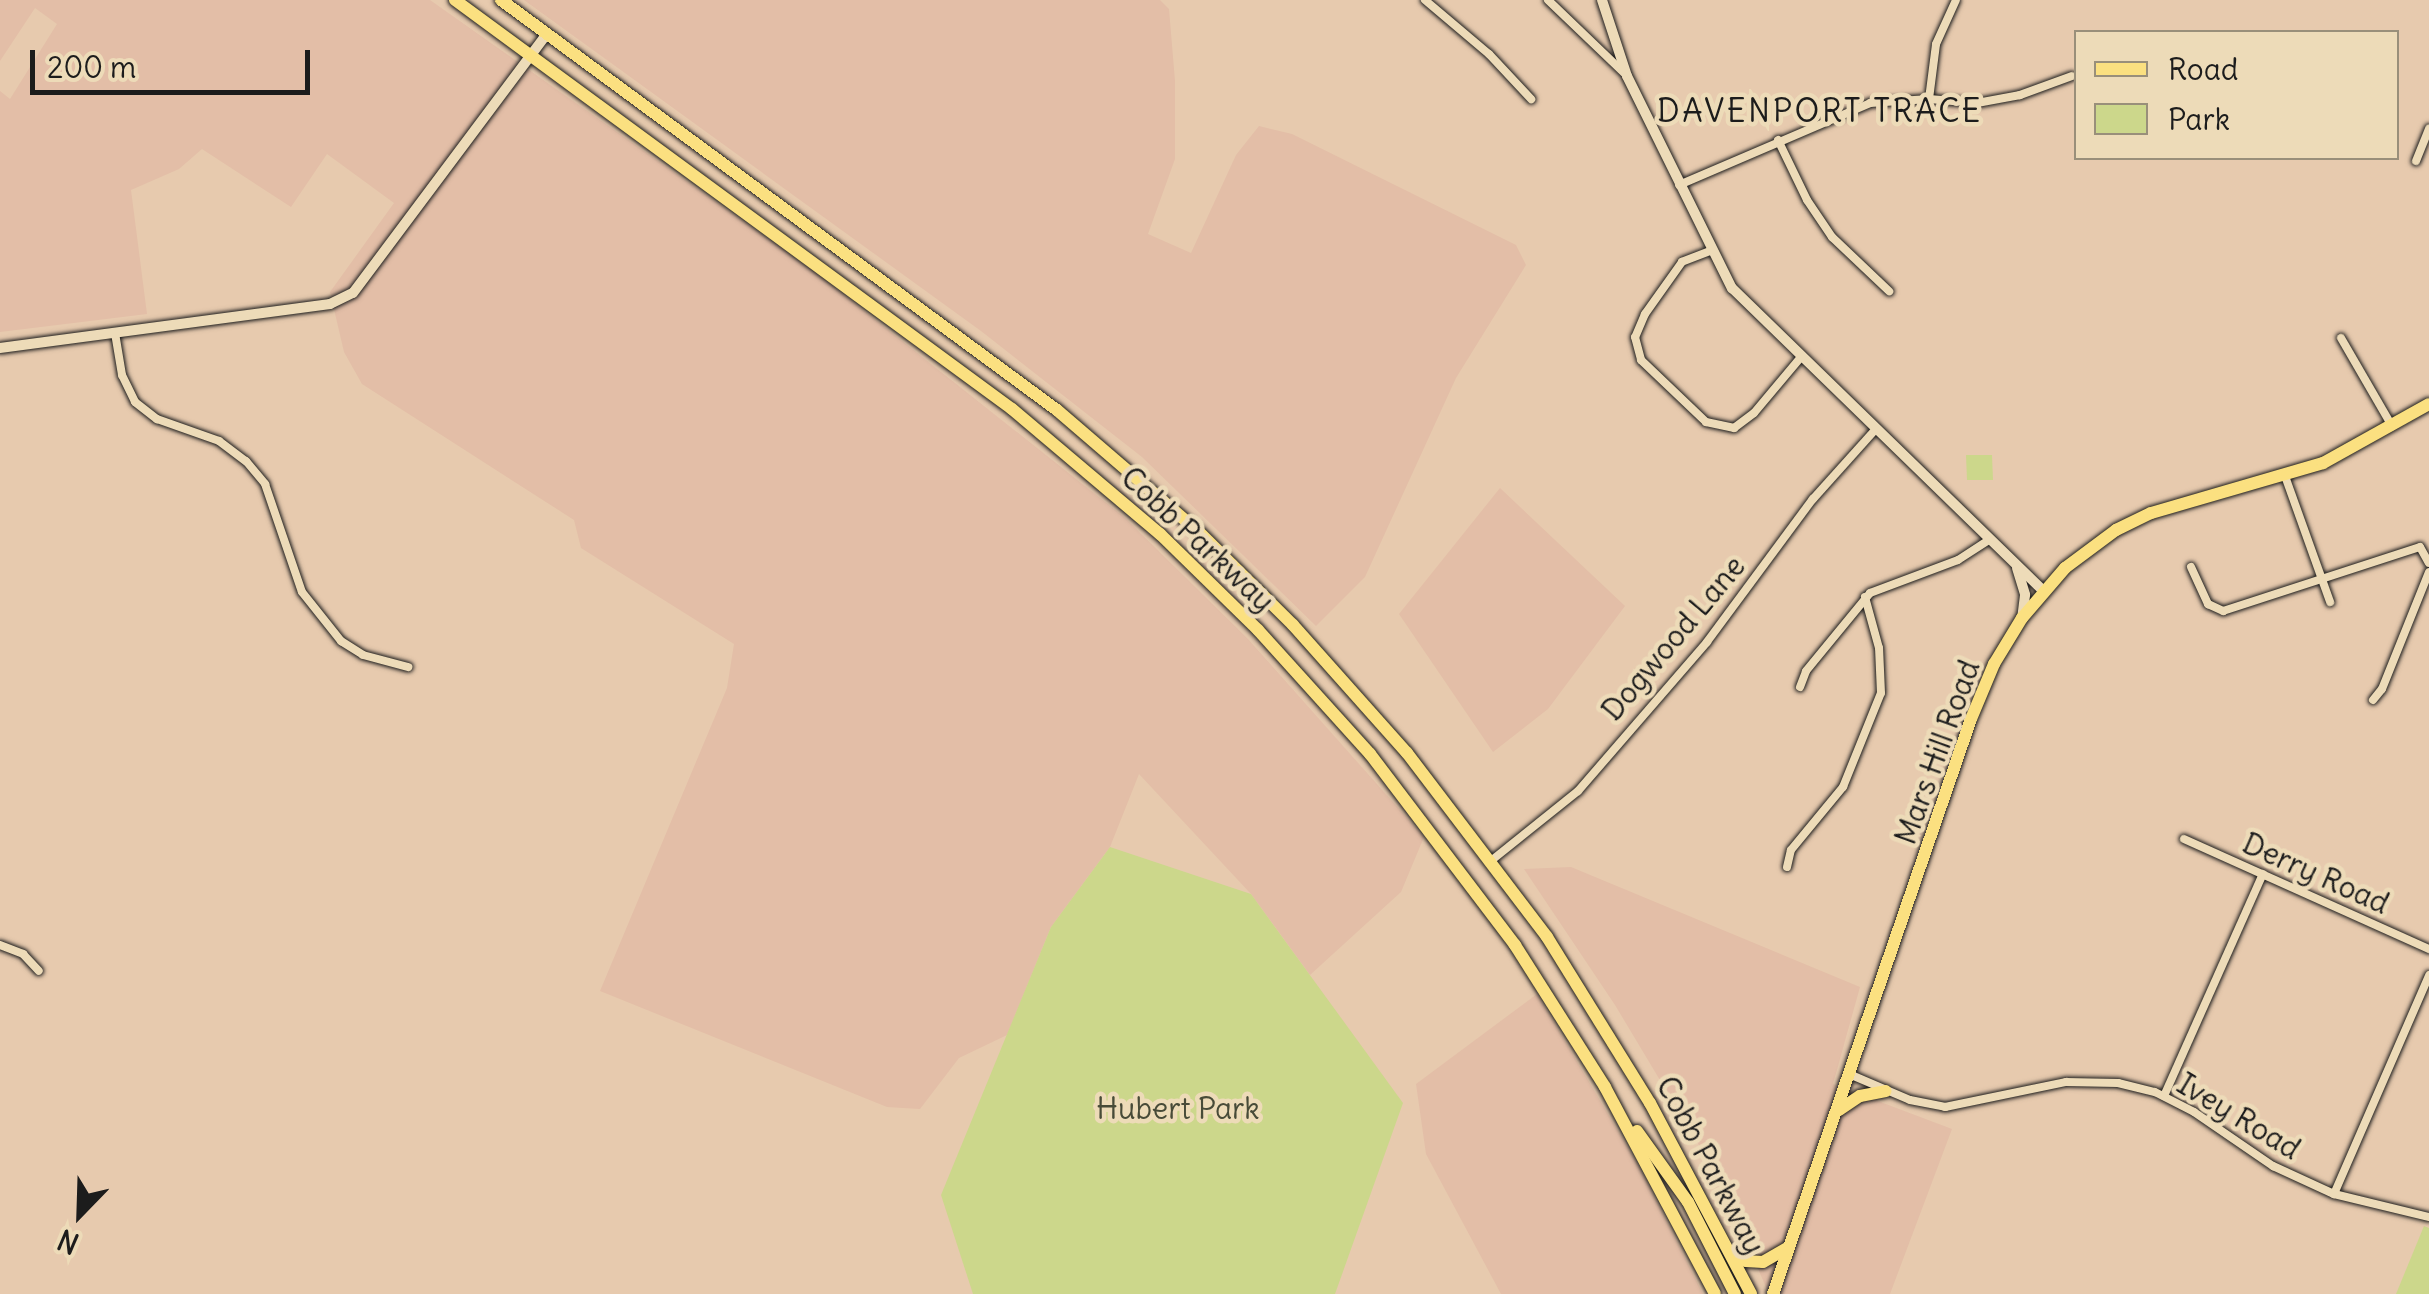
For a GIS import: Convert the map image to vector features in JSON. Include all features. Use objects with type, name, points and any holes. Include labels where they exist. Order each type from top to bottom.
[{"type":"main road","name":"Cobb Parkway","points":[[456,0],[1012,409],[1092,474],[1216,587],[1350,731],[1448,852],[1534,974],[1616,1106],[1715,1294]]},
{"type":"main road","name":"Cobb Parkway","points":[[501,0],[986,355],[1130,470],[1303,636],[1407,753],[1492,860],[1610,1034],[1750,1294]]},
{"type":"main road","name":"Mars Hill Road","points":[[1773,1294],[1976,706],[1994,664],[2022,618],[2043,590],[2088,548],[2132,521],[2323,463],[2429,404]]},
{"type":"main road","points":[[1837,1112],[1852,1100],[1886,1091]]},
{"type":"main road","points":[[1616,1106],[1688,1202],[1735,1294]]},
{"type":"main road","points":[[1729,1249],[1756,1263],[1776,1257],[1790,1245]]},
{"type":"street","points":[[1425,0],[1489,54],[1531,98]]},
{"type":"street","points":[[1548,0],[1627,76]]},
{"type":"street","points":[[1602,0],[1627,76],[1710,251],[1732,288],[2043,590]]},
{"type":"street","points":[[1929,99],[1934,54],[1956,0]]},
{"type":"street","points":[[0,348],[330,304],[352,293],[547,34]]},
{"type":"street","points":[[1679,185],[1870,103],[1991,100],[2020,96],[2072,76]]},
{"type":"street","points":[[2416,161],[2429,130]]},
{"type":"street","points":[[1778,140],[1807,200],[1832,236],[1889,292]]},
{"type":"street","points":[[1710,251],[1682,262],[1668,278],[1635,337],[1640,360],[1706,422],[1734,428],[1754,413],[1801,356]]},
{"type":"street","points":[[115,333],[122,375],[135,402],[157,419],[219,442],[246,461],[264,484],[302,592],[341,642],[363,655],[408,667]]},
{"type":"street","points":[[2341,338],[2392,426]]},
{"type":"street","name":"Dogwood Lane","points":[[1492,860],[1578,791],[1618,740],[1707,642],[1813,499],[1874,430]]},
{"type":"street","points":[[2285,476],[2330,602]]},
{"type":"street","points":[[1800,688],[1806,670],[1865,598],[1886,583],[1958,560],[1990,540]]},
{"type":"street","points":[[2191,567],[2200,593],[2216,611],[2420,548],[2429,563]]},
{"type":"street","points":[[2014,563],[2024,586],[2022,618]]},
{"type":"street","points":[[2374,700],[2382,689],[2429,572]]},
{"type":"street","points":[[1786,867],[1791,850],[1843,788],[1881,693],[1879,648],[1865,598]]},
{"type":"street","name":"Derry Road","points":[[2184,839],[2429,949]]},
{"type":"street","points":[[2164,1096],[2263,874]]},
{"type":"street","points":[[0,945],[23,954],[39,971]]},
{"type":"street","points":[[2334,1194],[2429,976]]},
{"type":"street","name":"Ivey Road","points":[[1850,1074],[1886,1091],[1945,1107],[2066,1082],[2118,1083],[2164,1096],[2273,1166],[2334,1194],[2429,1217]]},
{"type":"shaded area","points":[[0,0],[430,0],[815,272],[1124,517],[1247,638],[1424,837],[1401,892],[1310,975],[1251,894],[1139,774],[1110,847],[1051,927],[1007,1035],[959,1058],[920,1109],[887,1107],[600,991],[727,688],[734,644],[581,548],[574,520],[362,384],[344,352],[330,292],[394,203],[327,154],[291,207],[202,149],[179,169],[131,190],[147,314],[0,332],[0,91],[10,99],[57,24],[35,8],[0,61]]},
{"type":"shaded area","points":[[524,0],[1160,0],[1169,9],[1175,81],[1175,159],[1148,234],[1191,253],[1236,155],[1259,126],[1292,134],[1516,245],[1526,265],[1456,378],[1365,577],[1316,626],[1142,457],[981,331]]},
{"type":"shaded area","points":[[1500,488],[1625,606],[1548,709],[1493,752],[1399,614]]},
{"type":"shaded area","points":[[1571,867],[1860,987],[1833,1084],[1952,1129],[1890,1294],[1769,1294],[1718,1177],[1615,1005],[1524,869]]},
{"type":"shaded area","points":[[1537,994],[1641,1170],[1703,1294],[1501,1294],[1426,1154],[1416,1084]]},
{"type":"green space","points":[[1966,455],[1992,455],[1993,480],[1967,480]]},
{"type":"green space","name":"Hubert Park","points":[[1110,847],[1251,894],[1403,1103],[1335,1294],[973,1294],[941,1195],[1051,927]]},
{"type":"green space","points":[[2424,1226],[2429,1228],[2429,1294],[2396,1294]]},
{"type":"district","name":"DAVENPORT TRACE","points":[[1820,111]]}]
